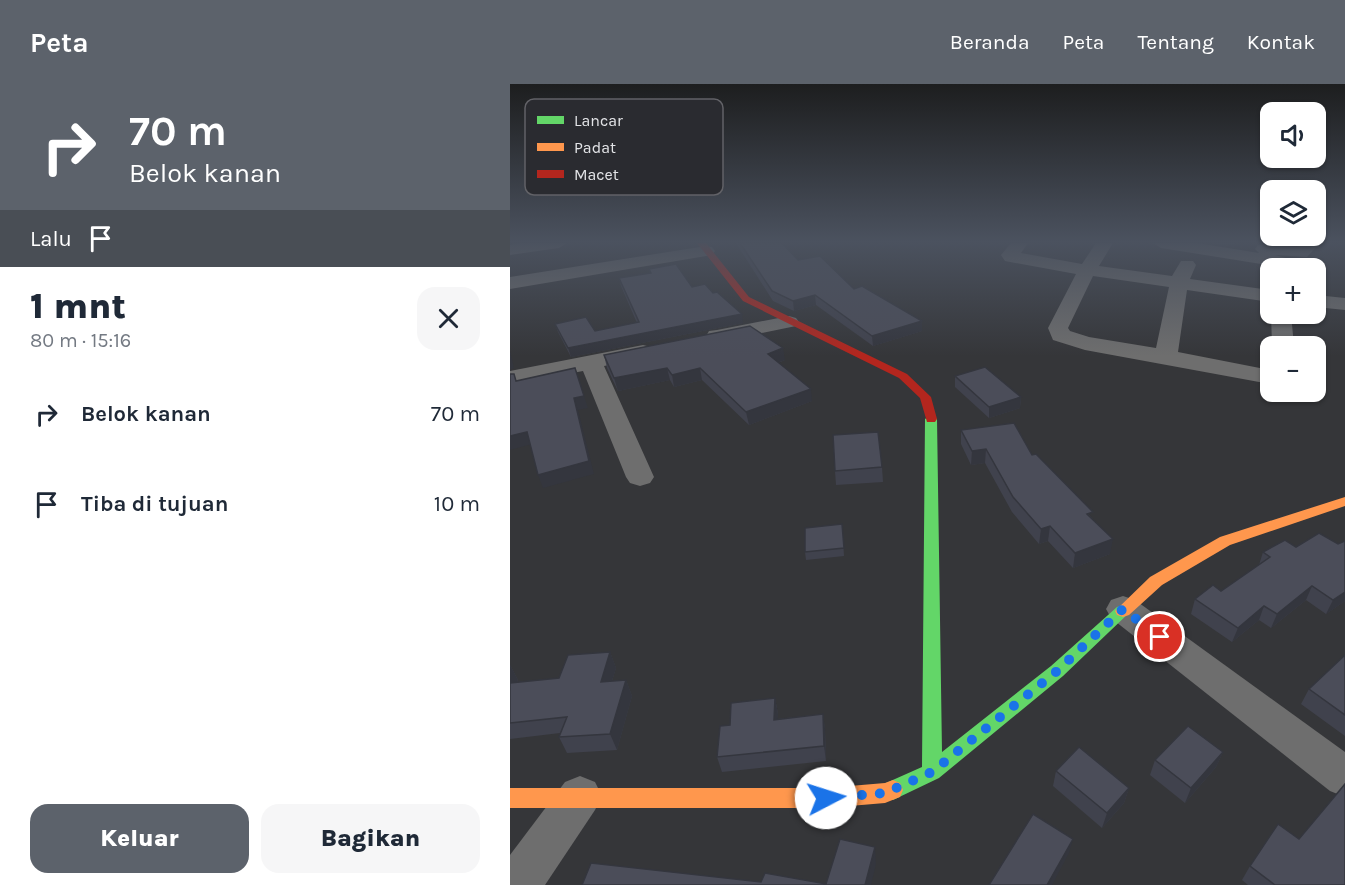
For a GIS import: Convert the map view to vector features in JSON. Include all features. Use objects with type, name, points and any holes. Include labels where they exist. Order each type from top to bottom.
[{"type":"street","points":[[730,280],[746,300],[903,376],[925,397],[932,420],[932,772]]},
{"type":"street","points":[[1082,280],[1058,328],[1061,335],[1085,344],[1166,356],[1260,375]]},
{"type":"street","points":[[1167,280],[1260,294]]},
{"type":"street","points":[[1166,356],[1179,282]]},
{"type":"street","points":[[1326,302],[1345,304]]},
{"type":"street","points":[[696,341],[789,322]]},
{"type":"street","points":[[510,378],[661,348]]},
{"type":"street","points":[[591,362],[640,477]]},
{"type":"street","points":[[510,798],[580,796],[826,798],[885,793],[932,772],[1057,671],[1156,581],[1225,541],[1345,501]]},
{"type":"street","points":[[1123,609],[1345,777]]},
{"type":"street","points":[[517,885],[580,796]]},
{"type":"building","points":[[620,280],[687,280],[692,287],[705,284],[713,293],[717,292],[742,314],[568,348],[555,324],[586,317],[595,331],[639,322]]},
{"type":"building","points":[[765,280],[845,280],[854,289],[862,286],[922,321],[872,336],[815,295],[793,301],[772,291]]},
{"type":"building","points":[[750,326],[783,348],[768,354],[811,389],[746,412],[700,368],[672,375],[667,368],[614,378],[604,355]]},
{"type":"building","points":[[985,367],[1021,397],[989,407],[955,376]]},
{"type":"building","points":[[575,368],[584,396],[574,398],[589,461],[538,475],[527,432],[510,436],[510,374],[514,374],[516,381]]},
{"type":"building","points":[[1014,423],[1032,455],[1036,454],[1093,512],[1087,514],[1113,539],[1075,553],[1050,526],[1041,529],[1013,497],[986,449],[972,451],[961,430]]},
{"type":"building","points":[[878,432],[882,467],[835,471],[833,435]]},
{"type":"building","points":[[842,524],[844,548],[805,552],[805,528]]},
{"type":"building","points":[[1319,533],[1338,544],[1345,541],[1345,592],[1333,600],[1312,586],[1277,614],[1264,606],[1238,628],[1195,599],[1213,585],[1221,591],[1270,557],[1263,552],[1285,540],[1296,547]]},
{"type":"building","points":[[610,652],[601,682],[626,680],[610,734],[559,737],[567,717],[510,723],[510,683],[559,678],[568,655]]},
{"type":"building","points":[[1345,655],[1345,715],[1309,689]]},
{"type":"building","points":[[775,698],[774,720],[823,714],[824,746],[717,757],[720,726],[730,725],[731,703]]},
{"type":"building","points":[[1188,726],[1223,752],[1191,788],[1155,760]]},
{"type":"building","points":[[1079,747],[1129,788],[1107,813],[1056,771]]},
{"type":"building","points":[[1345,784],[1345,885],[1275,885],[1250,866],[1278,824],[1299,839]]},
{"type":"building","points":[[1033,814],[1073,839],[1047,885],[989,885]]},
{"type":"building","points":[[840,839],[875,847],[865,885],[582,885],[591,863],[761,882],[765,873],[826,884]]},
{"type":"traffic: fast","points":[[931,419],[932,772]]},
{"type":"traffic: fast","points":[[893,790],[932,772],[1057,671],[1123,611]]},
{"type":"traffic: slow","points":[[1123,611],[1156,581],[1225,541],[1345,501]]},
{"type":"traffic: slow","points":[[510,798],[826,798],[885,793],[893,790]]},
{"type":"traffic: jam","points":[[731,280],[746,299],[903,376],[925,397],[931,419]]},
{"type":"route","points":[[826,798],[885,793],[932,772],[1057,671],[1123,609],[1160,637]]}]
